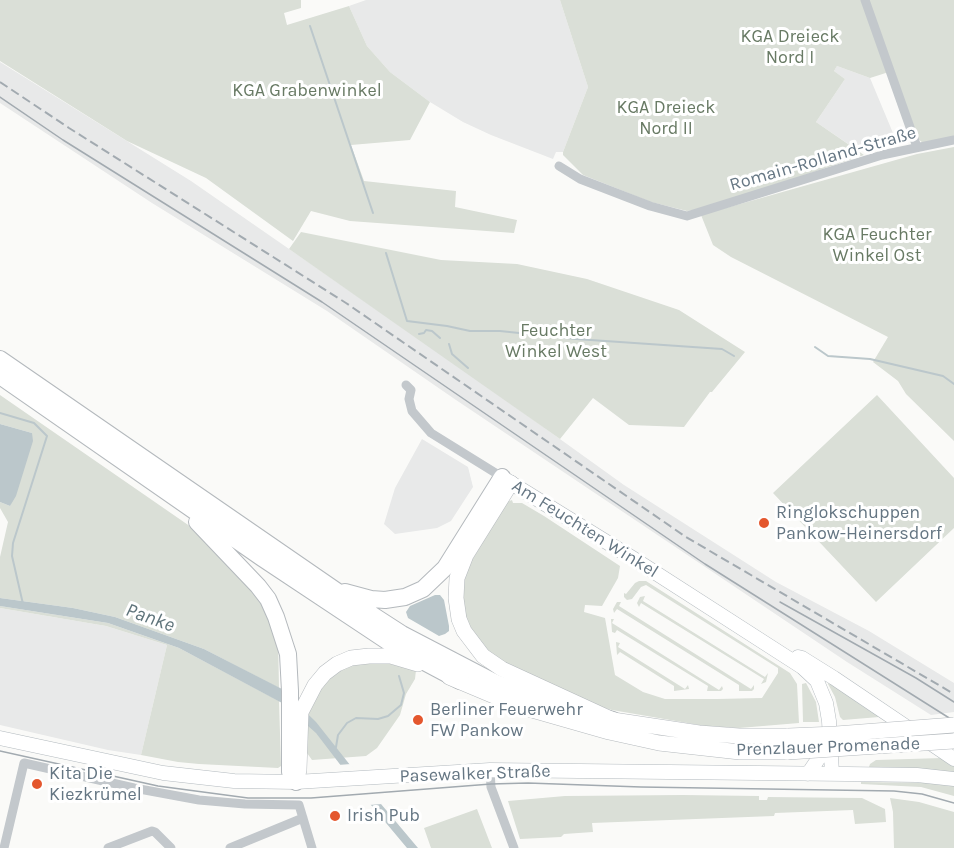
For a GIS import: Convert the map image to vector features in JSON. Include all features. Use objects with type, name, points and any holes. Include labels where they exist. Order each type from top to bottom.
[{"type":"highway","points":[[0,359],[402,634],[496,683],[553,705],[613,720]]},
{"type":"highway","points":[[0,376],[262,558],[396,647],[460,681]]},
{"type":"highway","points":[[335,590],[385,600],[405,597],[423,589],[445,568],[507,480]]},
{"type":"highway","points":[[170,494],[258,586],[268,599],[276,617],[288,654],[290,772],[296,782]]},
{"type":"main road","name":"Am Feuchten Winkel","points":[[507,480],[786,656],[817,681],[826,703],[832,774]]},
{"type":"main road","name":"Prenzlauer Promenade","points":[[507,480],[466,555],[456,583],[456,606],[464,631],[483,656],[502,669],[613,720],[699,733],[788,736],[954,726]]},
{"type":"main road","name":"Prenzlauer Promenade","points":[[296,782],[299,770],[301,712],[315,685],[325,673],[351,658],[391,656],[550,717],[649,741],[740,752],[788,752],[954,741]]},
{"type":"main road","name":"Am Feuchten Winkel","points":[[786,656],[802,658],[954,759]]},
{"type":"main road","name":"Pasewalker Straße","points":[[0,738],[163,773],[234,781],[296,782],[490,770],[917,775],[954,780]]},
{"type":"main road","points":[[808,774],[830,741]]},
{"type":"street","points":[[865,0],[917,147]]},
{"type":"street","name":"Romain-Rolland-Straße","points":[[559,166],[580,179],[650,206],[687,216],[882,156],[954,140]]},
{"type":"street","name":"Am Feuchten Winkel","points":[[406,386],[411,390],[409,399],[412,411],[430,433],[507,480]]},
{"type":"street","points":[[4,848],[24,763],[127,787],[199,800],[299,805],[312,848]]},
{"type":"street","points":[[490,770],[491,787],[514,848]]},
{"type":"street","points":[[230,848],[303,818]]},
{"type":"street","points":[[108,848],[152,831],[171,848]]},
{"type":"shaded area","points":[[366,0],[560,0],[588,87],[563,152],[556,152],[553,159],[491,135],[463,122],[430,102],[390,72],[367,46],[349,6]]},
{"type":"shaded area","points":[[0,62],[191,181],[468,373],[624,485],[776,582],[869,631],[954,683],[954,712],[931,715],[847,662],[327,311],[152,203],[0,103]]},
{"type":"shaded area","points":[[837,66],[870,78],[893,133],[889,143],[860,152],[816,122],[845,79],[834,71]]},
{"type":"shaded area","points":[[0,424],[32,433],[33,441],[16,496],[10,506],[0,502]]},
{"type":"shaded area","points":[[422,439],[468,467],[473,487],[451,521],[437,528],[395,534],[384,524],[395,488]]},
{"type":"shaded area","points":[[440,595],[444,600],[449,626],[449,631],[439,636],[408,618],[406,612],[410,606]]},
{"type":"shaded area","points":[[0,598],[73,608],[115,617],[204,649],[282,689],[316,722],[418,848],[407,848],[316,733],[282,703],[179,648],[108,623],[0,606]]},
{"type":"shaded area","points":[[0,608],[106,626],[167,645],[141,755],[108,750],[0,725]]},
{"type":"green space","name":"KGA Grabenwinkel","points":[[0,0],[301,0],[301,8],[284,13],[287,25],[349,6],[367,46],[390,72],[430,102],[410,140],[351,145],[364,181],[456,191],[455,207],[517,220],[514,233],[350,221],[311,211],[293,241],[206,178],[127,141],[0,61]]},
{"type":"green space","name":"KGA Dreieck Nord II","points":[[560,0],[954,0],[954,136],[923,143],[918,139],[892,71],[870,78],[837,66],[834,71],[845,79],[816,122],[864,155],[705,209],[687,211],[651,202],[583,175],[563,155],[588,87]]},
{"type":"green space","name":"KGA Feuchter Winkel Ost","points":[[954,147],[954,441],[906,394],[898,381],[873,362],[888,337],[731,257],[713,245],[701,215],[917,154]]},
{"type":"green space","name":"Feuchter Winkel West","points":[[301,232],[441,260],[517,264],[587,279],[679,310],[745,352],[710,392],[684,427],[629,425],[593,398],[560,439],[289,249]]},
{"type":"green space","points":[[0,395],[207,538],[255,588],[278,637],[279,688],[204,649],[115,617],[73,608],[0,598],[0,557],[8,522],[0,508],[0,502],[10,506],[32,433],[0,424]]},
{"type":"green space","points":[[877,395],[954,478],[954,528],[876,602],[773,493]]},
{"type":"green space","points":[[512,500],[513,503],[522,503],[544,516],[620,566],[618,578],[602,606],[585,605],[584,612],[605,618],[615,675],[643,692],[665,699],[717,699],[762,698],[778,673],[778,668],[646,585],[641,587],[632,599],[627,600],[624,597],[624,593],[626,594],[635,583],[646,581],[790,673],[797,684],[799,723],[739,728],[705,726],[612,710],[585,703],[491,655],[472,633],[463,613],[464,573],[507,502]]},
{"type":"green space","points":[[645,596],[643,601],[765,677],[768,673],[766,682],[761,684],[764,679],[641,603],[639,607],[637,603],[640,597]]},
{"type":"green space","points":[[617,602],[621,602],[619,606],[751,689],[754,685],[754,689],[739,691],[739,685],[617,609],[614,613],[613,609]]},
{"type":"green space","points":[[0,606],[108,623],[179,648],[279,701],[281,766],[278,768],[199,764],[141,755],[167,645],[106,626],[0,608]]},
{"type":"green space","points":[[611,619],[614,619],[612,623],[719,690],[722,686],[723,689],[721,691],[707,691],[708,686],[617,630],[615,633],[612,632]]},
{"type":"green space","points":[[616,642],[620,643],[618,647],[685,689],[688,685],[689,689],[674,691],[674,686],[620,652],[617,655]]},
{"type":"green space","points":[[378,661],[416,670],[415,679],[406,694],[400,715],[377,748],[366,756],[312,760],[307,753],[305,710],[332,674],[355,663]]},
{"type":"green space","points":[[829,682],[880,715],[879,717],[843,720]]},
{"type":"green space","points":[[806,683],[816,702],[819,722],[803,722],[802,684]]},
{"type":"green space","points":[[942,758],[954,766],[954,773],[869,767],[876,760]]},
{"type":"green space","points":[[861,782],[938,783],[954,786],[954,796],[921,787],[861,784]]},
{"type":"green space","points":[[565,796],[759,796],[759,800],[767,800],[768,797],[862,798],[885,809],[886,822],[855,824],[853,810],[775,813],[774,816],[592,823],[593,832],[564,834],[561,837],[520,839],[508,801]]},
{"type":"green space","points":[[890,798],[919,802],[954,812],[954,848],[894,848],[893,812]]},
{"type":"green space","points":[[477,809],[492,848],[431,848],[424,828]]},
{"type":"pier","points":[[351,764],[382,804],[369,805],[338,765]]},
{"type":"waterway","points":[[310,26],[373,213]]},
{"type":"waterway","points":[[386,253],[407,321],[470,331],[500,331],[576,339],[722,349],[734,356]]},
{"type":"waterway","points":[[419,334],[426,330],[432,331],[440,338]]},
{"type":"waterway","points":[[449,344],[452,354],[468,368]]},
{"type":"waterway","points":[[815,347],[828,356],[870,359],[943,376],[954,384]]},
{"type":"waterway","points":[[0,413],[34,423],[47,436],[13,543],[12,556],[23,604]]},
{"type":"waterway","points":[[336,747],[338,735],[347,723],[356,718],[378,719],[388,716],[401,705],[404,693],[399,676]]},
{"type":"tram line","points":[[0,97],[63,140],[322,302],[705,564],[954,721]]},
{"type":"tram line","points":[[780,602],[916,678],[954,702]]},
{"type":"tram line","points":[[0,751],[158,786],[248,798],[311,798],[528,783],[894,791],[922,794],[954,803]]},
{"type":"railway","points":[[0,82],[346,303],[686,537],[954,694]]},
{"type":"place","name":"Ringlokschuppen Pankow-Heinersdorf","points":[[764,523]]},
{"type":"place","name":"Berliner Feuerwehr FW Pankow","points":[[418,720]]},
{"type":"place","name":"Kita Die Kiezkrümel","points":[[37,784]]},
{"type":"place","name":"Irish Pub","points":[[335,816]]},
{"type":"park label","name":"KGA Dreieck Nord I","points":[[790,47]]},
{"type":"water label","name":"Panke","points":[[150,618]]}]
